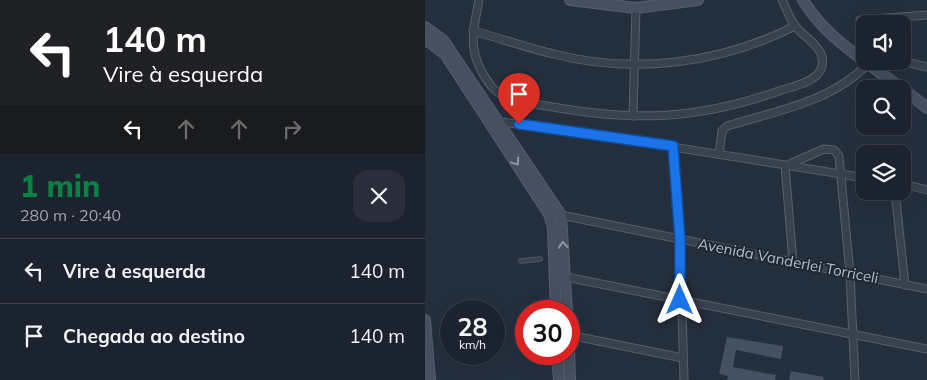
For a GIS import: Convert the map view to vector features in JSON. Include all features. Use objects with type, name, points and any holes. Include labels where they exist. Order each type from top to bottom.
[{"type":"street","points":[[479,0],[473,31],[473,51],[491,86],[504,96],[519,101],[582,112],[656,117],[722,109],[786,89],[815,77],[822,67],[823,58],[819,49],[795,26],[782,0]]},
{"type":"street","points":[[569,0],[636,8],[699,0]]},
{"type":"street","points":[[803,0],[813,16],[856,54]]},
{"type":"street","points":[[633,116],[636,8]]},
{"type":"street","points":[[911,16],[927,15]]},
{"type":"street","points":[[473,31],[554,55],[582,60],[633,64],[682,62],[737,51],[766,41],[795,26]]},
{"type":"street","points":[[425,27],[443,40],[561,215],[567,300]]},
{"type":"street","points":[[425,39],[445,54],[549,214],[553,227],[556,300]]},
{"type":"street","points":[[911,63],[927,67]]},
{"type":"street","points":[[719,153],[722,131],[727,126],[806,102],[832,91],[853,79],[862,70]]},
{"type":"street","points":[[876,70],[890,80]]},
{"type":"street","points":[[911,96],[927,108]]},
{"type":"street","points":[[500,122],[719,153],[785,166],[856,176]]},
{"type":"street","points":[[673,146],[680,239],[680,300],[684,380]]},
{"type":"street","points":[[785,166],[829,149],[837,153],[841,174],[850,274],[855,380]]},
{"type":"street","points":[[785,166],[793,262]]},
{"type":"street","points":[[911,186],[927,190]]},
{"type":"street","points":[[896,200],[905,285]]},
{"type":"street","points":[[549,214],[561,215]]},
{"type":"street","name":"Avenida Vanderlei Torriceli","points":[[561,215],[927,289]]},
{"type":"street","points":[[566,277],[927,349]]},
{"type":"street","points":[[425,320],[430,380]]},
{"type":"street","points":[[580,338],[683,358]]},
{"type":"street","points":[[558,365],[559,380]]},
{"type":"street","points":[[570,365],[570,380]]},
{"type":"lane","points":[[521,261],[540,259]]},
{"type":"building","points":[[727,337],[783,346],[781,359],[736,350],[733,367],[776,375],[775,380],[727,380],[728,376],[719,374]]},
{"type":"building","points":[[791,371],[824,377],[823,380],[789,380]]},
{"type":"route","points":[[519,124],[673,146],[680,239],[680,300]]}]
